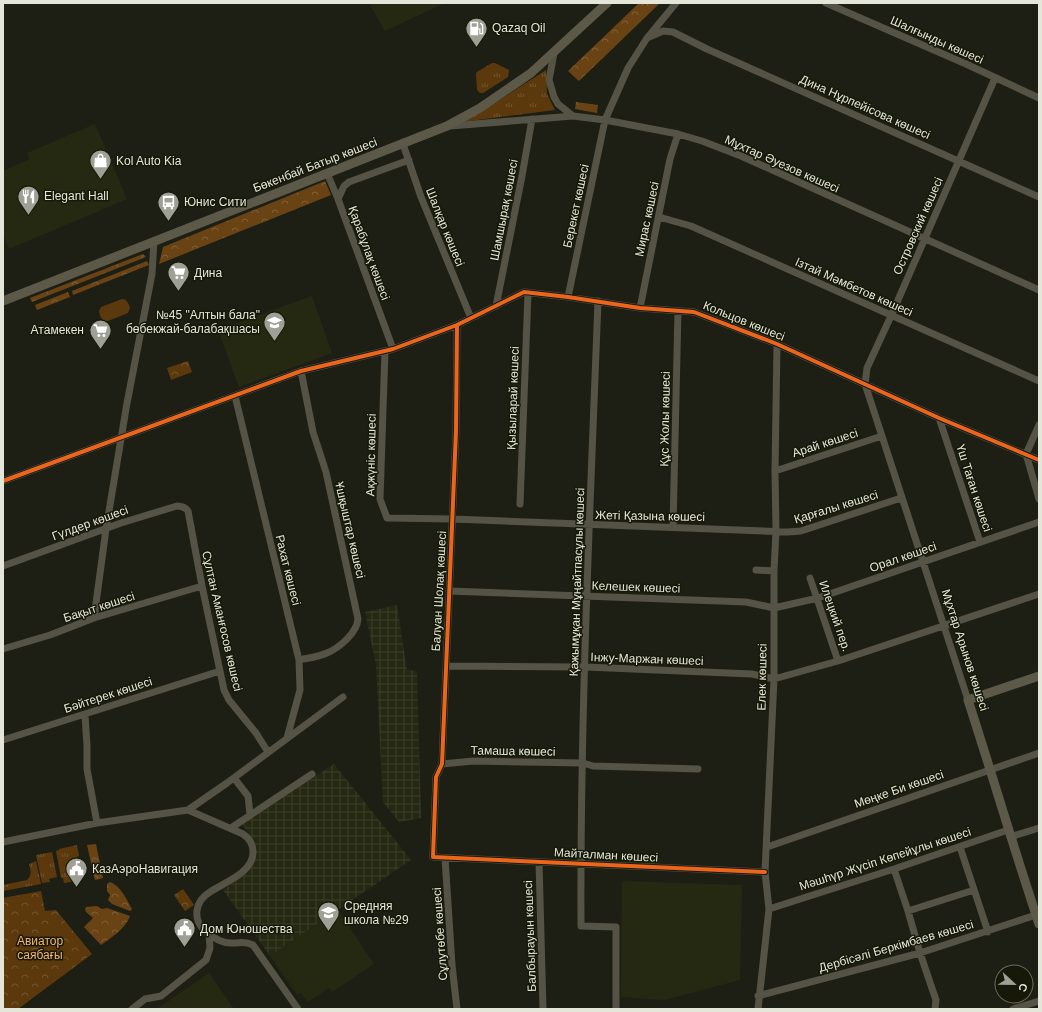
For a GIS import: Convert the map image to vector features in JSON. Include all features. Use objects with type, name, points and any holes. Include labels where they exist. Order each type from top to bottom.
[{"type":"main road","name":"Бөкенбай Батыр көшесі","points":[[3,301],[447,126],[473,112],[531,73],[607,3]]},
{"type":"main road","points":[[968,700],[1039,676]]},
{"type":"main road","name":"Мұхтар Арынов көшесі","points":[[968,700],[1009,833],[1038,917]]},
{"type":"street","name":"Берекет көшесі","points":[[568,297],[605,120],[628,68],[647,38],[676,3]]},
{"type":"street","name":"Шалғынды көшесі","points":[[826,3],[1039,98]]},
{"type":"street","name":"Дина Нұрпейісова көшесі","points":[[647,38],[663,31],[673,32],[1039,197]]},
{"type":"street","points":[[554,53],[549,80],[554,97],[558,104],[573,116]]},
{"type":"street","name":"Островский көшесі","points":[[865,384],[867,368],[995,78]]},
{"type":"street","name":"Мұхтар Әуезов көшесі","points":[[447,126],[573,116],[605,120],[678,134],[702,141],[740,156],[1039,290]]},
{"type":"street","name":"Шамшырақ көшесі","points":[[496,306],[532,119]]},
{"type":"street","name":"Мирас көшесі","points":[[640,308],[670,159],[678,134]]},
{"type":"street","name":"Шалқар көшесі","points":[[403,144],[420,197],[471,318]]},
{"type":"street","name":"Қарабұлақ көшесі","points":[[393,349],[338,199],[344,186],[349,182],[409,160]]},
{"type":"street","points":[[327,173],[338,199]]},
{"type":"street","name":"Ізтай Мәмбетов көшесі","points":[[659,217],[690,226],[1039,382]]},
{"type":"street","points":[[94,618],[106,529],[131,380],[152,274],[154,241]]},
{"type":"street","name":"Кольцов көшесі","points":[[3,481],[301,371],[393,349],[457,325],[524,292],[640,308],[694,312],[777,344],[939,418],[1039,460]]},
{"type":"street","name":"Қызыларай көшесі","points":[[520,504],[528,293]]},
{"type":"street","name":"Қажымұқан Мұңайтпасұлы көшесі","points":[[598,301],[586,596],[581,926],[616,927],[616,1009]]},
{"type":"street","name":"Құс Жолы көшесі","points":[[673,527],[678,311]]},
{"type":"street","name":"Балуан Шолақ көшесі","points":[[433,857],[436,778],[442,764],[453,519],[457,325]]},
{"type":"street","name":"Елек көшесі","points":[[758,1009],[758,996],[769,909],[765,872],[774,679],[777,344]]},
{"type":"street","name":"Ақжүніс көшесі","points":[[384,351],[380,499],[382,507],[387,518],[453,519]]},
{"type":"street","name":"Ұшқыштар көшесі","points":[[299,660],[320,656],[331,651],[353,632],[358,619],[327,478],[313,432],[301,371]]},
{"type":"street","name":"Мұхтар Арынов көшесі","points":[[865,384],[968,700]]},
{"type":"street","name":"Рахат көшесі","points":[[235,396],[299,660],[300,690],[287,738]]},
{"type":"street","name":"Үш Таған көшесі","points":[[939,418],[980,542]]},
{"type":"street","points":[[1039,425],[1026,454],[1039,499]]},
{"type":"street","name":"Арай көшесі","points":[[775,471],[882,436]]},
{"type":"street","name":"Қарғалы көшесі","points":[[776,531],[801,531],[902,498]]},
{"type":"street","name":"Гүлдер көшесі","points":[[3,566],[136,518],[177,506],[186,508]]},
{"type":"street","name":"Сұлтан Аманғосов көшесі","points":[[186,508],[188,511],[224,690],[229,700],[256,733],[268,752]]},
{"type":"street","name":"Жеті Қазына көшесі","points":[[453,519],[776,531]]},
{"type":"street","name":"Орал көшесі","points":[[774,608],[818,598],[1039,522]]},
{"type":"street","points":[[756,570],[774,570]]},
{"type":"street","name":"Илецкий пер.","points":[[810,578],[838,661]]},
{"type":"street","name":"Бақыт көшесі","points":[[3,649],[50,635],[94,618],[202,586]]},
{"type":"street","name":"Келешек көшесі","points":[[449,591],[746,602],[774,608]]},
{"type":"street","points":[[774,679],[838,661],[1039,594]]},
{"type":"street","name":"Інжу-Маржан көшесі","points":[[446,666],[585,667],[752,674],[774,679]]},
{"type":"street","name":"Бәйтерек көшесі","points":[[3,740],[220,671]]},
{"type":"street","points":[[3,842],[97,823],[188,810],[234,778],[343,697]]},
{"type":"street","points":[[85,714],[87,746],[86,769],[97,823]]},
{"type":"street","name":"Мөңке Би көшесі","points":[[767,847],[1039,753]]},
{"type":"street","name":"Тамаша көшесі","points":[[442,764],[473,760],[583,763],[593,766],[698,769]]},
{"type":"street","points":[[231,828],[312,774]]},
{"type":"street","points":[[234,778],[248,796],[250,814]]},
{"type":"street","points":[[188,810],[243,834],[250,840],[253,848],[253,857],[249,865],[244,870],[209,892],[199,904],[197,909],[197,918],[202,927],[209,934],[224,942],[246,942],[253,945],[298,1009]]},
{"type":"street","name":"Мәшһүр Жүсіп Көпейұлы көшесі","points":[[769,909],[960,847],[1009,833],[1039,828]]},
{"type":"street","points":[[960,847],[988,932]]},
{"type":"street","name":"Майталман көшесі","points":[[433,857],[765,872]]},
{"type":"street","name":"Сұлутөбе көшесі","points":[[445,858],[452,965],[457,1009]]},
{"type":"street","name":"Балбырауын көшесі","points":[[539,862],[543,1009]]},
{"type":"street","points":[[894,869],[936,1000],[934,1009]]},
{"type":"street","points":[[908,911],[974,890]]},
{"type":"street","name":"Дербісәлі Беркімбаев көшесі","points":[[758,996],[920,953],[1038,917]]},
{"type":"street","points":[[132,1009],[145,999],[161,996],[206,960],[210,948],[209,934]]},
{"type":"street","points":[[1013,1009],[1039,1001]]},
{"type":"shaded area","points":[[369,3],[445,3],[385,31]]},
{"type":"shaded area","points":[[95,124],[127,199],[9,249],[3,234],[3,171],[30,159],[27,153]]},
{"type":"shaded area","name":"№45 \"Алтын бала\" бөбекжай-балабақшасы","points":[[312,296],[332,353],[239,387],[218,330]]},
{"type":"shaded area","points":[[397,605],[407,670],[417,671],[421,818],[399,822],[383,802],[376,665],[365,612]]},
{"type":"shaded area","points":[[334,764],[411,860],[270,956],[223,890],[247,873],[256,857],[255,842],[242,824]]},
{"type":"shaded area","points":[[622,881],[742,885],[740,980],[664,1000],[621,997]]},
{"type":"shaded area","name":"Средняя школа №29","points":[[338,910],[374,964],[332,992],[329,988],[308,1002],[301,993],[297,995],[270,956]]},
{"type":"shaded area","points":[[209,973],[234,1009],[157,1009],[193,984]]},
{"type":"green space","points":[[639,3],[660,3],[579,81],[568,71]]},
{"type":"green space","points":[[492,63],[509,70],[508,77],[483,93],[480,93],[477,90],[476,74]]},
{"type":"green space","points":[[546,70],[547,94],[555,110],[461,122],[490,106]]},
{"type":"green space","points":[[576,102],[598,105],[597,113],[575,109]]},
{"type":"green space","points":[[325,181],[331,195],[159,264],[163,247]]},
{"type":"green space","points":[[143,254],[146,257],[32,302],[30,298]]},
{"type":"green space","points":[[147,261],[149,265],[73,295],[72,291]]},
{"type":"green space","points":[[68,292],[70,297],[37,310],[35,305]]},
{"type":"green space","points":[[124,299],[129,305],[130,308],[128,313],[108,321],[103,320],[99,311],[101,307]]},
{"type":"green space","points":[[188,361],[192,372],[171,380],[167,368]]},
{"type":"green space","points":[[96,844],[103,878],[95,880],[87,845]]},
{"type":"green space","points":[[77,845],[79,856],[76,857],[81,880],[64,883],[63,878],[61,878],[56,851]]},
{"type":"green space","points":[[52,852],[57,877],[49,879],[50,882],[42,883],[36,855]]},
{"type":"green space","points":[[36,861],[41,884],[3,891],[3,885],[27,880],[31,873],[29,864]]},
{"type":"green space","points":[[110,882],[117,886],[123,893],[132,909],[130,911],[112,904],[108,900],[110,895],[107,891],[107,884]]},
{"type":"green space","points":[[183,889],[194,905],[185,911],[174,895]]},
{"type":"green space","name":"Авиатор саябағы","points":[[41,891],[45,911],[56,910],[92,954],[18,1009],[3,1009],[3,898]]},
{"type":"green space","points":[[97,906],[102,909],[107,908],[130,916],[122,929],[101,945],[84,927],[93,918],[86,912],[86,907]]},
{"type":"green space","points":[[60,925],[66,954],[51,957],[46,927]]},
{"type":"cycle path","points":[[3,481],[301,371],[393,349],[457,325],[524,292],[640,308],[694,312],[777,344],[939,418],[1039,460]]},
{"type":"cycle path","points":[[457,325],[456,431],[442,764],[436,777],[433,857],[765,872]]},
{"type":"place","name":"Qazaq Oil","points":[[476,48]]},
{"type":"place","name":"Kol Auto Kia","points":[[101,180]]},
{"type":"place","name":"Elegant Hall","points":[[28,216]]},
{"type":"place","name":"Юнис Сити","points":[[169,222]]},
{"type":"place","name":"Дина","points":[[179,292]]},
{"type":"place","name":"№45 \"Алтын бала\" бөбекжай-балабақшасы","points":[[275,342]]},
{"type":"place","name":"Атамекен","points":[[100,350]]},
{"type":"place","name":"КазАэроНавигация","points":[[77,888]]},
{"type":"place","name":"Средняя школа №29","points":[[328,932]]},
{"type":"place","name":"Дом Юношества","points":[[184,948]]}]
